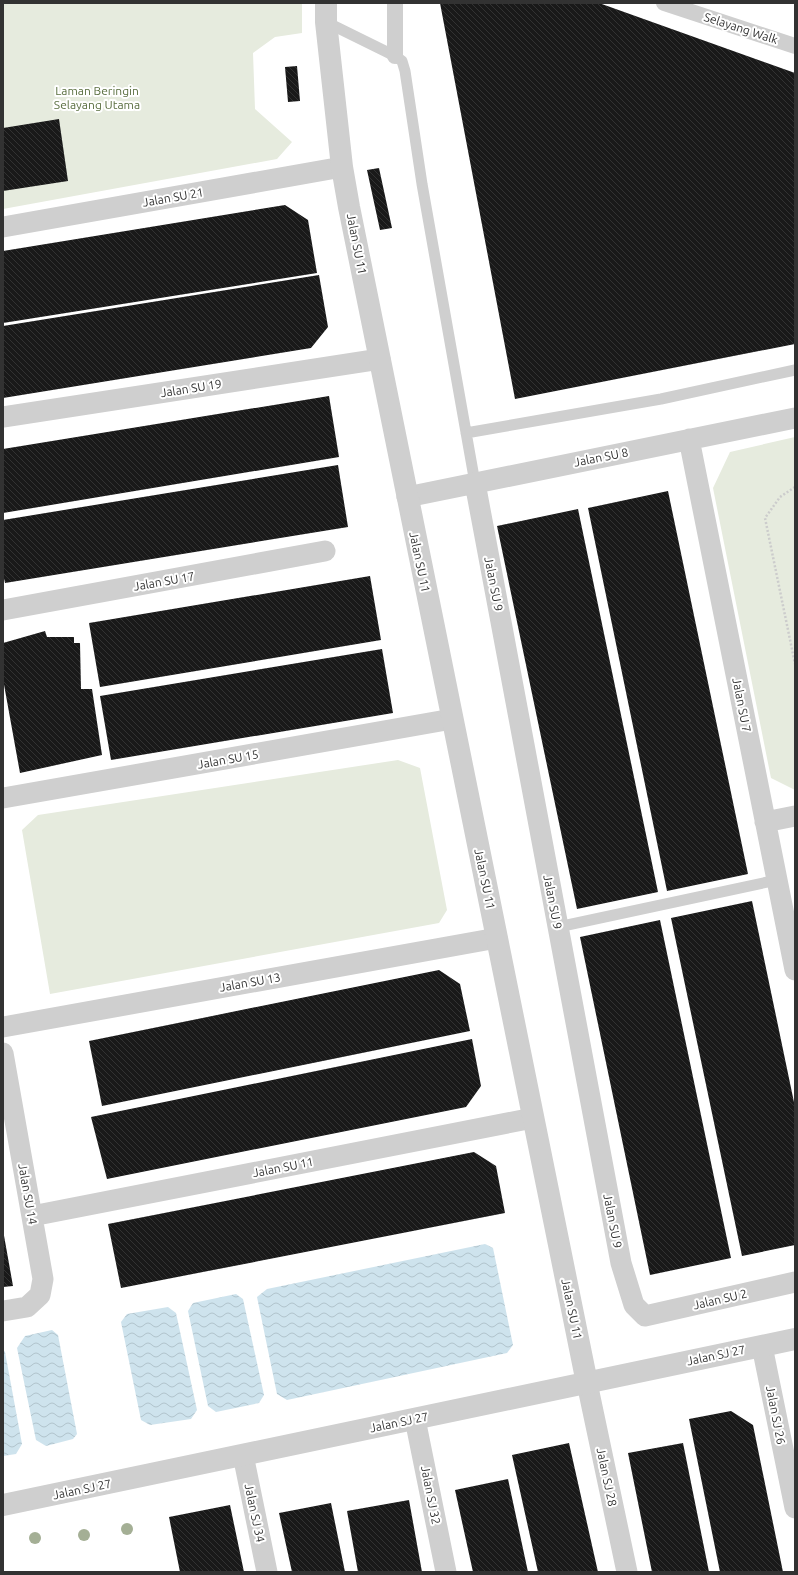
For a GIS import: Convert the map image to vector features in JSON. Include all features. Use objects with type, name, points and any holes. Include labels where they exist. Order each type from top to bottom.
[{"type":"street","points":[[395,3],[395,56]]},
{"type":"street","name":"Selayang Walk","points":[[664,3],[795,46]]},
{"type":"street","name":"Jalan SU 11","points":[[326,13],[342,167],[407,497],[587,1383]]},
{"type":"street","name":"Jalan SU 21","points":[[3,227],[342,167]]},
{"type":"street","name":"Jalan SU 19","points":[[3,417],[380,359]]},
{"type":"street","name":"Jalan SU 8","points":[[407,497],[795,418]]},
{"type":"street","name":"Jalan SU 7","points":[[689,439],[795,970]]},
{"type":"street","name":"Jalan SU 9","points":[[475,483],[621,1263],[634,1305],[645,1316]]},
{"type":"street","name":"Jalan SU 17","points":[[3,610],[325,551]]},
{"type":"street","name":"Jalan SU 15","points":[[3,798],[452,719]]},
{"type":"street","points":[[765,822],[795,816]]},
{"type":"street","name":"Jalan SU 13","points":[[3,1027],[497,938]]},
{"type":"street","name":"Jalan SU 14","points":[[3,1053],[43,1279],[40,1295],[27,1307],[3,1311]]},
{"type":"street","name":"Jalan SU 11","points":[[32,1216],[533,1118]]},
{"type":"street","name":"Jalan SU 2","points":[[645,1316],[795,1282]]},
{"type":"street","name":"Jalan SJ 27","points":[[3,1505],[795,1339]]},
{"type":"street","name":"Jalan SJ 26","points":[[762,1346],[795,1508]]},
{"type":"street","name":"Jalan SJ 28","points":[[587,1383],[627,1572]]},
{"type":"street","name":"Jalan SJ 32","points":[[415,1419],[446,1572]]},
{"type":"street","name":"Jalan SJ 34","points":[[243,1455],[267,1572]]},
{"type":"lane","points":[[326,13],[402,61],[405,71],[422,184],[475,483]]},
{"type":"lane","points":[[466,433],[661,399],[795,370]]},
{"type":"lane","points":[[558,928],[777,880]]},
{"type":"path","points":[[795,487],[780,497],[765,518],[795,664]]},
{"type":"green space","name":"Laman Beringin Selayang Utama","points":[[3,3],[302,3],[302,33],[275,37],[253,53],[255,109],[292,142],[277,159],[3,209]]},
{"type":"green space","points":[[795,437],[795,790],[771,778],[713,488],[730,452]]},
{"type":"green space","points":[[398,760],[420,768],[447,910],[439,923],[50,994],[22,830],[38,815]]},
{"type":"water","points":[[485,1244],[493,1248],[513,1345],[507,1353],[287,1400],[277,1394],[257,1297],[267,1289]]},
{"type":"water","points":[[236,1294],[243,1299],[264,1395],[259,1403],[216,1412],[208,1406],[188,1311],[193,1303]]},
{"type":"water","points":[[168,1307],[176,1313],[197,1410],[191,1419],[150,1425],[141,1420],[121,1322],[127,1314]]},
{"type":"water","points":[[52,1330],[58,1335],[77,1434],[73,1439],[46,1446],[36,1440],[17,1348],[25,1336]]},
{"type":"water","points":[[3,1349],[5,1352],[22,1444],[16,1454],[3,1456]]},
{"type":"building","points":[[440,3],[599,3],[795,73],[795,344],[515,399]]},
{"type":"building","points":[[297,66],[300,101],[288,102],[285,67]]},
{"type":"building","points":[[59,119],[68,181],[3,191],[3,128]]},
{"type":"building","points":[[379,168],[392,228],[380,230],[367,170]]},
{"type":"building","points":[[285,205],[308,220],[317,273],[3,323],[3,251]]},
{"type":"building","points":[[319,275],[328,327],[311,348],[3,398],[3,326]]},
{"type":"building","points":[[329,396],[339,457],[3,513],[3,449]]},
{"type":"building","points":[[338,465],[348,527],[5,583],[3,574],[3,520]]},
{"type":"building","points":[[668,491],[748,874],[667,891],[588,508]]},
{"type":"building","points":[[578,509],[658,892],[577,909],[497,526]]},
{"type":"building","points":[[370,576],[381,640],[100,687],[89,623]]},
{"type":"building","points":[[45,631],[47,637],[74,637],[74,643],[80,643],[81,689],[92,689],[102,755],[20,773],[3,679],[3,643]]},
{"type":"building","points":[[382,649],[393,713],[111,760],[100,696]]},
{"type":"building","points":[[752,901],[795,1107],[795,1245],[742,1256],[671,918]]},
{"type":"building","points":[[660,920],[731,1258],[650,1275],[580,937]]},
{"type":"building","points":[[439,970],[460,984],[470,1031],[102,1106],[89,1041]]},
{"type":"building","points":[[472,1039],[481,1086],[466,1107],[107,1179],[91,1117]]},
{"type":"building","points":[[474,1152],[496,1166],[505,1213],[121,1288],[108,1224]]},
{"type":"building","points":[[3,1230],[13,1286],[3,1287]]},
{"type":"building","points":[[731,1411],[753,1425],[783,1572],[720,1572],[689,1419]]},
{"type":"building","points":[[569,1443],[598,1572],[538,1572],[512,1455]]},
{"type":"building","points":[[683,1443],[709,1572],[652,1572],[628,1453]]},
{"type":"building","points":[[508,1479],[528,1572],[473,1572],[455,1490]]},
{"type":"building","points":[[409,1500],[422,1572],[358,1572],[347,1511]]},
{"type":"building","points":[[331,1503],[345,1572],[292,1572],[279,1513]]},
{"type":"building","points":[[230,1505],[244,1572],[180,1572],[169,1517]]}]
